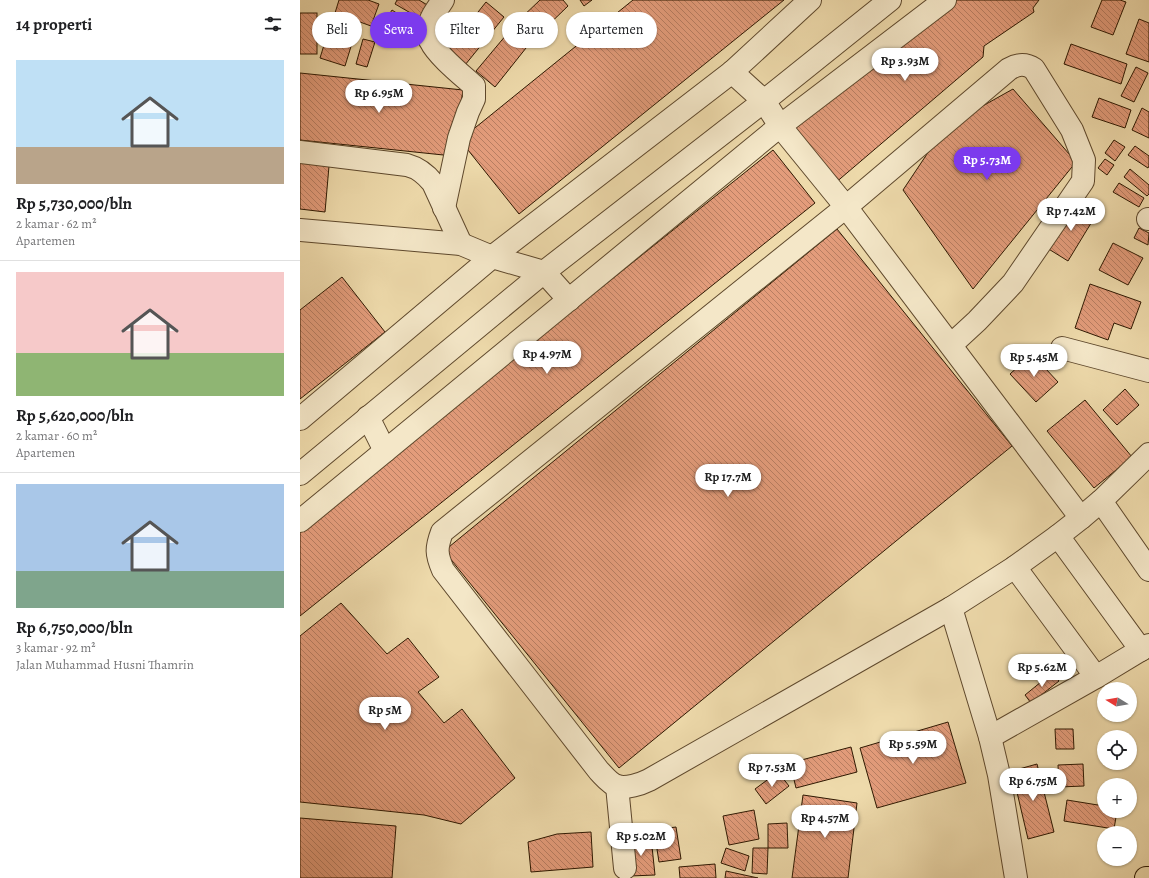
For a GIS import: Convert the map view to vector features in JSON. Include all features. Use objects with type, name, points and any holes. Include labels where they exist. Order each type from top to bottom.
[{"type":"street","points":[[443,0],[429,26],[428,35],[430,42],[437,51],[474,86],[474,99],[459,138],[444,208]]},
{"type":"street","points":[[300,419],[492,256],[732,72],[810,0]]},
{"type":"street","points":[[300,474],[544,272],[764,101],[890,0]]},
{"type":"street","points":[[300,521],[780,126],[945,0]]},
{"type":"street","points":[[951,345],[1012,284],[1083,181],[1084,160],[1072,130],[1034,69],[1028,65],[1022,64],[1009,69],[846,207],[442,532],[437,545],[438,558],[443,570],[599,772],[607,780],[618,786],[639,784],[649,780],[951,608],[1015,567],[1058,536],[1101,501],[1148,458]]},
{"type":"street","points":[[732,72],[764,101],[780,126],[846,207],[1081,518]]},
{"type":"street","points":[[300,152],[407,165],[418,168],[427,175],[433,183],[461,244]]},
{"type":"street","points":[[658,184],[673,214]]},
{"type":"street","points":[[300,230],[461,244],[492,256],[544,272],[569,300]]},
{"type":"street","points":[[1062,348],[1149,371]]},
{"type":"street","points":[[368,417],[385,451]]},
{"type":"street","points":[[1101,501],[1149,570]]},
{"type":"street","points":[[990,737],[1096,677],[1145,647],[1058,536]]},
{"type":"street","points":[[1015,567],[1096,677]]},
{"type":"street","points":[[951,608],[990,737],[999,775],[1016,878]]},
{"type":"street","points":[[618,786],[626,868]]},
{"type":"building","points":[[339,0],[368,0],[379,4],[376,12],[370,12],[370,26],[362,23],[362,12],[335,12]]},
{"type":"building","points":[[397,0],[419,0],[429,6],[425,12],[409,12],[395,4]]},
{"type":"building","points":[[540,0],[563,0],[568,6],[558,16],[558,12],[527,12]]},
{"type":"building","points":[[580,0],[592,0],[584,6]]},
{"type":"building","points":[[633,0],[784,0],[519,214],[460,140],[574,48],[657,48],[657,12],[618,12]]},
{"type":"building","points":[[956,0],[1039,0],[1033,8],[1034,12],[984,46],[983,57],[834,184],[793,129]]},
{"type":"building","points":[[1102,0],[1120,0],[1126,2],[1113,35],[1091,27]]},
{"type":"building","points":[[486,2],[502,15],[502,19],[494,29],[494,12],[478,12]]},
{"type":"building","points":[[300,13],[312,13],[312,48],[317,48],[317,54],[300,54]]},
{"type":"building","points":[[1139,19],[1149,23],[1149,62],[1126,54]]},
{"type":"building","points":[[363,39],[370,41],[370,48],[373,48],[367,67],[356,64],[360,48],[362,48]]},
{"type":"building","points":[[502,40],[502,48],[526,48],[495,87],[476,71]]},
{"type":"building","points":[[1071,44],[1127,64],[1121,84],[1064,64]]},
{"type":"building","points":[[323,48],[351,48],[345,66],[320,58]]},
{"type":"building","points":[[449,48],[479,48],[465,65],[447,51]]},
{"type":"building","points":[[1136,67],[1148,73],[1134,102],[1121,96]]},
{"type":"building","points":[[300,73],[463,90],[453,156],[300,140]]},
{"type":"building","points":[[1013,89],[1076,162],[973,289],[903,190],[945,127]]},
{"type":"building","points":[[1099,98],[1131,110],[1125,128],[1092,117]]},
{"type":"building","points":[[1142,108],[1149,112],[1149,138],[1132,130]]},
{"type":"building","points":[[1114,140],[1125,147],[1115,161],[1105,153]]},
{"type":"building","points":[[1135,146],[1149,156],[1148,168],[1128,155]]},
{"type":"building","points":[[773,150],[815,203],[300,616],[300,529]]},
{"type":"building","points":[[1105,159],[1114,165],[1107,175],[1098,168]]},
{"type":"building","points":[[300,163],[329,166],[325,212],[300,209]]},
{"type":"building","points":[[1130,169],[1149,185],[1149,194],[1147,196],[1124,177]]},
{"type":"building","points":[[1119,183],[1144,198],[1139,207],[1113,192]]},
{"type":"building","points":[[1075,203],[1096,215],[1068,261],[1047,248]]},
{"type":"building","points":[[1139,228],[1149,233],[1148,245],[1134,238]]},
{"type":"building","points":[[837,229],[1012,446],[619,768],[444,551]]},
{"type":"building","points":[[1113,243],[1143,258],[1128,285],[1099,270]]},
{"type":"building","points":[[342,277],[385,332],[300,399],[300,310]]},
{"type":"building","points":[[1090,284],[1141,302],[1131,329],[1114,323],[1108,340],[1075,328]]},
{"type":"building","points":[[1032,354],[1058,382],[1036,402],[1010,374]]},
{"type":"building","points":[[1125,389],[1139,405],[1117,425],[1103,410]]},
{"type":"building","points":[[1085,400],[1132,457],[1094,488],[1047,431]]},
{"type":"building","points":[[341,603],[387,654],[408,638],[439,677],[418,692],[444,723],[462,709],[515,778],[461,824],[424,815],[300,802],[300,636]]},
{"type":"building","points":[[1052,673],[1059,681],[1031,703],[1025,695]]},
{"type":"building","points":[[948,722],[966,783],[877,808],[860,748]]},
{"type":"building","points":[[1055,729],[1073,729],[1074,749],[1056,749]]},
{"type":"building","points":[[851,747],[857,772],[796,788],[790,763]]},
{"type":"building","points":[[1037,764],[1054,832],[1028,839],[1012,771]]},
{"type":"building","points":[[1083,764],[1084,786],[1059,787],[1058,765]]},
{"type":"building","points":[[778,772],[789,786],[766,804],[755,789]]},
{"type":"building","points":[[803,795],[857,803],[848,878],[792,878]]},
{"type":"building","points":[[1067,800],[1097,805],[1097,818],[1116,818],[1114,826],[1097,826],[1064,821]]},
{"type":"building","points":[[754,810],[759,839],[729,845],[723,816]]},
{"type":"building","points":[[300,818],[396,826],[392,878],[300,878]]},
{"type":"building","points":[[787,823],[788,848],[768,848],[768,824]]},
{"type":"building","points":[[676,827],[681,859],[659,862],[654,830]]},
{"type":"building","points":[[591,832],[593,867],[531,872],[528,842],[557,834]]},
{"type":"building","points":[[651,837],[655,875],[630,876],[627,839]]},
{"type":"building","points":[[726,848],[749,856],[745,871],[721,863]]},
{"type":"building","points":[[753,848],[768,848],[767,874],[752,873]]},
{"type":"building","points":[[715,864],[716,878],[680,878],[679,867]]},
{"type":"building","points":[[726,871],[758,878],[725,878]]}]
